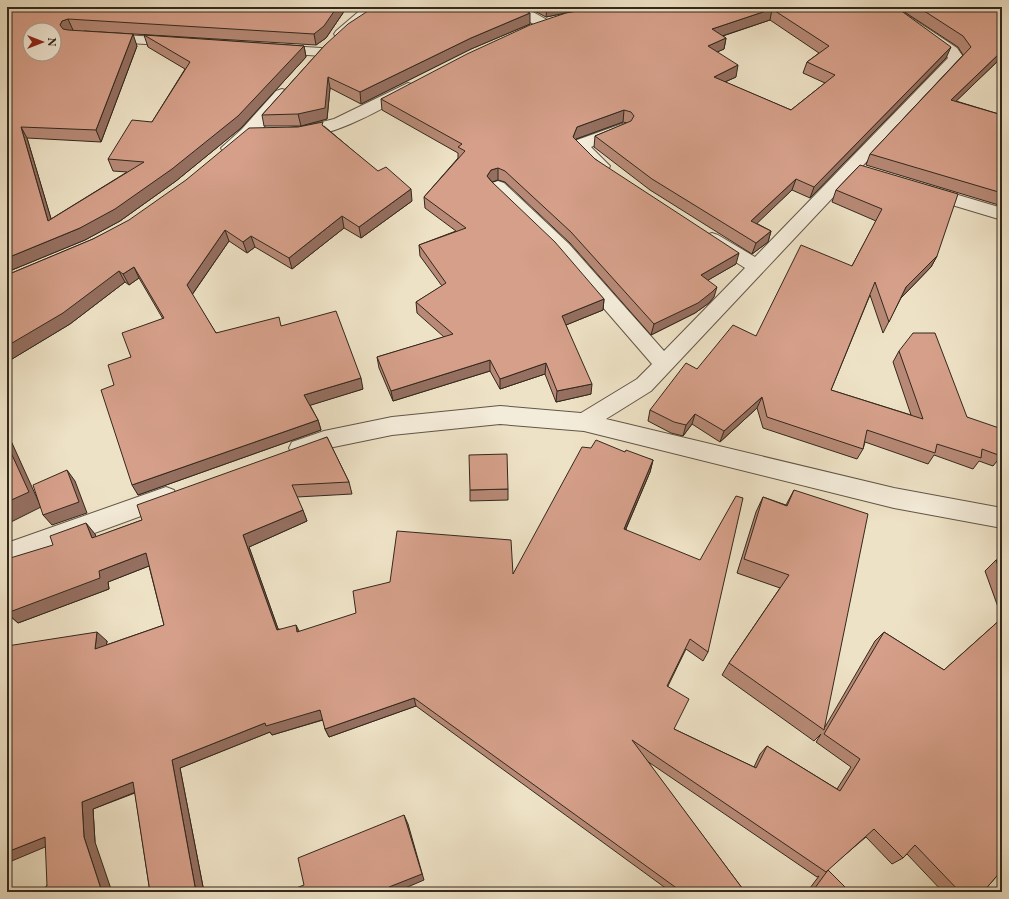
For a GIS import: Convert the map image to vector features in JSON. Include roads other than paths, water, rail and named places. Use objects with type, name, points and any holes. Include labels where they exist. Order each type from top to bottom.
[{"type":"street","points":[[217,158],[248,133],[321,52],[372,7]]},
{"type":"street","points":[[513,7],[550,22],[524,31]]},
{"type":"street","points":[[584,422],[644,385],[757,267],[860,170],[956,58],[952,51],[885,7]]},
{"type":"street","points":[[88,37],[189,43]]},
{"type":"street","points":[[259,48],[321,52]]},
{"type":"street","points":[[248,133],[318,129],[341,122],[419,82]]},
{"type":"street","points":[[614,174],[581,147],[583,144],[623,128]]},
{"type":"street","points":[[911,186],[1002,214]]},
{"type":"street","points":[[498,188],[562,248],[664,364]]},
{"type":"street","points":[[699,230],[757,267]]},
{"type":"street","points":[[280,456],[324,440],[392,426],[500,415],[584,422],[894,498],[1002,518]]},
{"type":"street","points":[[7,554],[184,490]]}]
